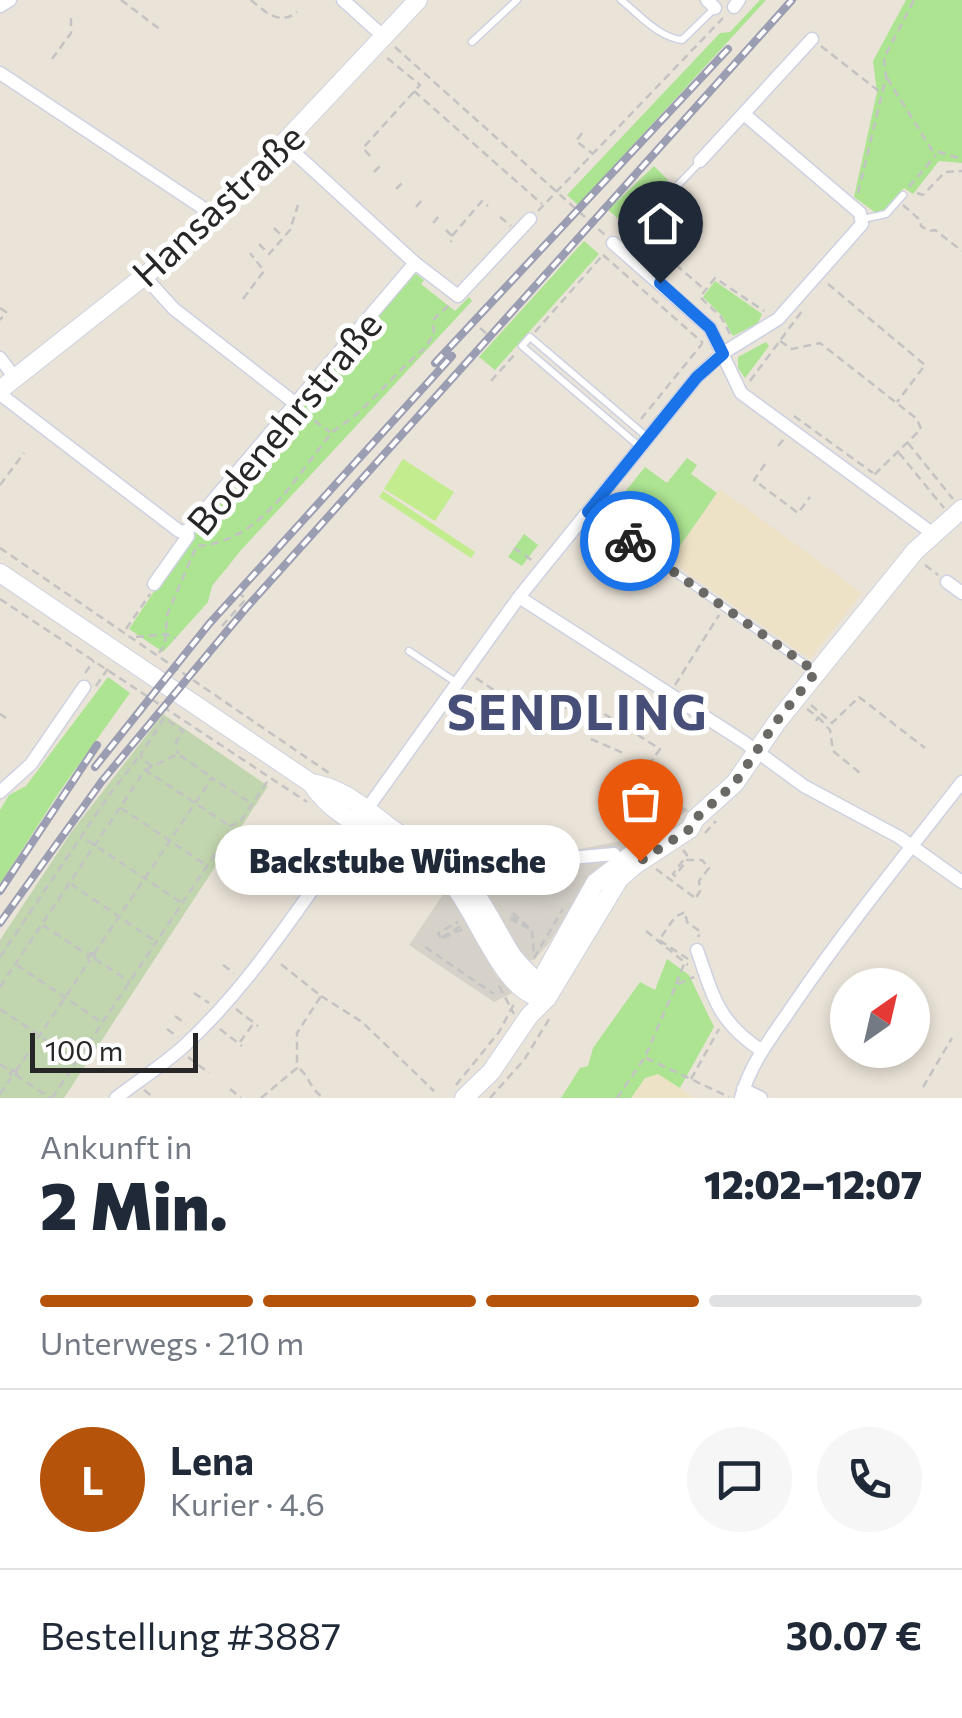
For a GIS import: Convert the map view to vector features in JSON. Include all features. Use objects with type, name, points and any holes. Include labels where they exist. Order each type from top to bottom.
[{"type":"main road","name":"Hansastraße","points":[[0,392],[215,216],[388,47],[418,0]]},
{"type":"main road","points":[[459,1095],[491,1072],[600,877],[684,820],[695,819],[735,783],[816,672],[954,506]]},
{"type":"main road","points":[[0,573],[311,783],[332,807],[472,886],[535,991]]},
{"type":"main road","points":[[311,783],[342,792],[438,865]]},
{"type":"street","points":[[0,6],[10,0]]},
{"type":"street","points":[[343,0],[388,47]]},
{"type":"street","points":[[700,161],[812,39]]},
{"type":"street","points":[[0,73],[215,216]]},
{"type":"street","points":[[367,809],[519,597],[697,377],[721,355],[778,319],[814,279],[859,214],[744,114]]},
{"type":"street","points":[[285,144],[415,264],[458,296],[530,219]]},
{"type":"street","points":[[608,238],[710,328],[741,393],[871,480],[932,533]]},
{"type":"street","name":"Bodenehrstraße","points":[[154,584],[296,404],[415,264]]},
{"type":"street","points":[[144,276],[174,309],[296,404]]},
{"type":"street","points":[[0,358],[16,378]]},
{"type":"street","points":[[0,392],[190,539]]},
{"type":"street","points":[[947,582],[962,593]]},
{"type":"street","points":[[519,597],[804,786],[844,799],[962,882]]},
{"type":"street","points":[[4,783],[32,764],[84,681]]},
{"type":"street","points":[[761,1098],[742,1094],[762,1051],[813,977],[962,782]]},
{"type":"street","points":[[472,867],[614,854]]},
{"type":"street","points":[[116,1098],[179,1050],[223,1006],[267,954],[336,855]]},
{"type":"street","points":[[697,944],[698,970],[714,1004],[742,1038],[762,1051]]},
{"type":"lane","points":[[472,42],[516,0]]},
{"type":"lane","points":[[622,0],[674,40],[682,40],[724,6]]},
{"type":"lane","points":[[678,185],[700,161]]},
{"type":"lane","points":[[859,214],[882,216],[901,198]]},
{"type":"lane","points":[[530,337],[634,427],[644,443],[522,346],[530,337]]},
{"type":"lane","points":[[588,512],[816,672]]},
{"type":"lane","points":[[409,651],[458,684]]},
{"type":"path","points":[[121,0],[160,30]]},
{"type":"path","points":[[251,0],[277,18],[288,18],[297,12]]},
{"type":"path","points":[[914,0],[884,58],[886,77],[930,148],[962,159]]},
{"type":"path","points":[[414,90],[543,205],[594,155],[724,6]]},
{"type":"path","points":[[52,59],[72,33],[71,13]]},
{"type":"path","points":[[812,39],[880,92]]},
{"type":"path","points":[[354,155],[420,84],[388,47]]},
{"type":"path","points":[[388,47],[608,238]]},
{"type":"path","points":[[859,214],[886,77]]},
{"type":"path","points":[[582,133],[576,140],[594,155]]},
{"type":"path","points":[[363,148],[370,156]]},
{"type":"path","points":[[937,153],[901,198],[921,226],[935,230],[962,251]]},
{"type":"path","points":[[374,172],[380,164]]},
{"type":"path","points":[[916,193],[924,195],[945,172],[962,171]]},
{"type":"path","points":[[396,189],[402,183]]},
{"type":"path","points":[[678,185],[682,189],[640,234],[706,290]]},
{"type":"path","points":[[416,207],[422,200]]},
{"type":"path","points":[[452,242],[452,236],[482,201],[488,206]]},
{"type":"path","points":[[259,244],[269,254],[290,230],[298,205]]},
{"type":"path","points":[[433,223],[440,216]]},
{"type":"path","points":[[274,228],[283,238]]},
{"type":"path","points":[[446,230],[452,236]]},
{"type":"path","points":[[242,299],[264,271],[250,253]]},
{"type":"path","points":[[530,337],[602,256],[721,355]]},
{"type":"path","points":[[736,346],[721,318],[700,297],[715,278],[778,319]]},
{"type":"path","points":[[814,279],[925,365],[896,403]]},
{"type":"path","points":[[158,654],[166,645],[167,614],[190,539],[228,542],[250,526],[287,491],[331,433],[425,348],[434,334],[433,320],[458,296]]},
{"type":"path","points":[[741,393],[809,302]]},
{"type":"path","points":[[0,308],[6,312],[0,320]]},
{"type":"path","points":[[870,319],[876,312]]},
{"type":"path","points":[[892,338],[897,331]]},
{"type":"path","points":[[780,340],[792,349],[820,344],[918,419],[922,429],[871,480],[787,411]]},
{"type":"path","points":[[634,427],[703,343]]},
{"type":"path","points":[[491,381],[522,346]]},
{"type":"path","points":[[915,357],[920,351]]},
{"type":"path","points":[[839,366],[842,361]]},
{"type":"path","points":[[296,404],[331,433]]},
{"type":"path","points":[[908,443],[954,506]]},
{"type":"path","points":[[898,452],[954,506]]},
{"type":"path","points":[[0,485],[24,453]]},
{"type":"path","points":[[765,464],[754,480],[798,512],[810,496]]},
{"type":"path","points":[[0,548],[188,672],[339,780]]},
{"type":"path","points":[[514,548],[528,558]]},
{"type":"path","points":[[925,565],[947,582]]},
{"type":"path","points":[[124,631],[154,584]]},
{"type":"path","points":[[221,624],[247,600],[240,593]]},
{"type":"path","points":[[0,599],[310,804]]},
{"type":"path","points":[[669,694],[724,607]]},
{"type":"path","points":[[134,638],[166,634],[176,638]]},
{"type":"path","points":[[84,681],[94,660]]},
{"type":"path","points":[[467,671],[504,697],[528,702]]},
{"type":"path","points":[[559,720],[574,695],[660,749],[645,772],[638,765]]},
{"type":"path","points":[[860,773],[834,751],[830,730],[808,706],[832,723],[859,697],[925,748]]},
{"type":"path","points":[[546,712],[574,729]]},
{"type":"path","points":[[0,714],[6,718]]},
{"type":"path","points":[[0,957],[164,718],[183,731],[176,742],[178,754],[252,804]]},
{"type":"path","points":[[592,739],[623,753]]},
{"type":"path","points":[[141,754],[152,766]]},
{"type":"path","points":[[0,987],[145,770],[178,754]]},
{"type":"path","points":[[145,770],[230,826]]},
{"type":"path","points":[[230,826],[240,822],[270,777]]},
{"type":"path","points":[[0,1094],[212,778]]},
{"type":"path","points":[[645,785],[646,792]]},
{"type":"path","points":[[120,808],[206,866]]},
{"type":"path","points":[[698,838],[719,817]]},
{"type":"path","points":[[0,1064],[51,1098],[229,833],[230,826]]},
{"type":"path","points":[[336,855],[332,843],[343,826]]},
{"type":"path","points":[[87,840],[182,903]]},
{"type":"path","points":[[664,861],[654,868],[694,899],[709,868],[702,860],[688,860],[676,876],[673,874],[687,855],[684,850],[674,854],[686,846]]},
{"type":"path","points":[[69,884],[156,942]]},
{"type":"path","points":[[659,940],[675,918],[685,912],[687,922],[701,932],[697,944]]},
{"type":"path","points":[[511,916],[525,929],[532,930]]},
{"type":"path","points":[[511,916],[532,930]]},
{"type":"path","points":[[490,1098],[524,1060],[535,991],[532,930],[511,916]]},
{"type":"path","points":[[42,924],[130,982]]},
{"type":"path","points":[[441,938],[463,924]]},
{"type":"path","points":[[441,938],[463,924]]},
{"type":"path","points":[[441,938],[438,933],[463,924]]},
{"type":"path","points":[[646,932],[698,970]]},
{"type":"path","points":[[659,940],[698,970]]},
{"type":"path","points":[[425,947],[494,994]]},
{"type":"path","points":[[267,954],[362,1022],[434,1091]]},
{"type":"path","points":[[617,1098],[645,1057],[685,962]]},
{"type":"path","points":[[15,964],[103,1023]]},
{"type":"path","points":[[223,965],[245,980]]},
{"type":"path","points":[[676,985],[698,970]]},
{"type":"path","points":[[459,1095],[460,1077],[535,991]]},
{"type":"path","points":[[194,993],[256,1024],[240,1045],[209,1021]]},
{"type":"path","points":[[298,1068],[298,1033],[322,996]]},
{"type":"path","points":[[0,1009],[77,1060]]},
{"type":"path","points":[[175,1016],[198,1032]]},
{"type":"path","points":[[690,1080],[724,1019]]},
{"type":"path","points":[[923,1087],[952,1038]]},
{"type":"path","points":[[179,1050],[209,1073]]},
{"type":"path","points":[[645,1057],[730,1098]]},
{"type":"path","points":[[260,1098],[298,1068]]},
{"type":"path","points":[[298,1068],[306,1074],[311,1088],[324,1098]]},
{"type":"path","points":[[230,1089],[241,1098]]},
{"type":"shaded area","points":[[720,489],[862,593],[810,659],[606,516],[612,508],[675,553]]},
{"type":"shaded area","points":[[643,786],[689,810],[630,847],[585,885],[534,960],[526,961],[445,857],[447,844],[469,851],[508,851],[568,840],[570,851],[626,840]]},
{"type":"shaded area","points":[[448,887],[497,977],[512,993],[494,1002],[409,945]]},
{"type":"shaded area","points":[[658,1074],[695,1098],[631,1098],[645,1078]]},
{"type":"green space","points":[[760,0],[766,0],[578,205],[567,195],[720,33],[730,32]]},
{"type":"green space","points":[[906,0],[962,0],[962,163],[939,161],[913,194],[904,188],[885,210],[876,213],[854,197],[877,92],[873,61]]},
{"type":"green space","points":[[654,166],[668,180],[626,225],[608,210]]},
{"type":"green space","points":[[584,241],[599,254],[495,370],[479,357]]},
{"type":"green space","points":[[412,271],[424,280],[421,284],[455,311],[469,297],[472,301],[242,549],[212,586],[208,602],[163,652],[129,629],[197,527]]},
{"type":"green space","points":[[715,281],[762,314],[758,323],[733,336],[722,316],[703,297]]},
{"type":"green space","points":[[766,342],[769,346],[745,378],[738,368],[738,357]]},
{"type":"green space","points":[[687,458],[697,465],[691,474],[717,493],[675,553],[612,508],[645,467],[667,483]]},
{"type":"green space","points":[[403,459],[454,492],[435,521],[384,489]]},
{"type":"green space","points":[[383,491],[475,552],[471,558],[379,497]]},
{"type":"green space","points":[[524,534],[538,545],[522,566],[508,557]]},
{"type":"green space","points":[[108,677],[130,693],[0,884],[0,810],[9,795],[26,786]]},
{"type":"green space","points":[[163,714],[268,786],[64,1098],[0,1098],[0,940],[72,831]]},
{"type":"green space","points":[[667,959],[689,975],[714,1027],[680,1088],[658,1074],[645,1078],[631,1098],[561,1098],[580,1068],[588,1066],[593,1048],[640,982],[655,990]]},
{"type":"railway","points":[[0,923],[102,781],[247,607],[792,0]]},
{"type":"railway","points":[[435,363],[728,49]]},
{"type":"railway","points":[[95,767],[209,624],[452,356]]},
{"type":"railway","points":[[0,891],[97,745]]},
{"type":"way so far","points":[[630,541],[816,672],[735,783],[695,819],[690,829],[640,861]]},
{"type":"place","name":"Backstube Wünsche","points":[[640,861]]},
{"type":"district","name":"SENDLING","points":[[578,710]]},
{"type":"route","points":[[630,541],[588,512],[697,377],[723,354],[710,328],[660,283]]}]
